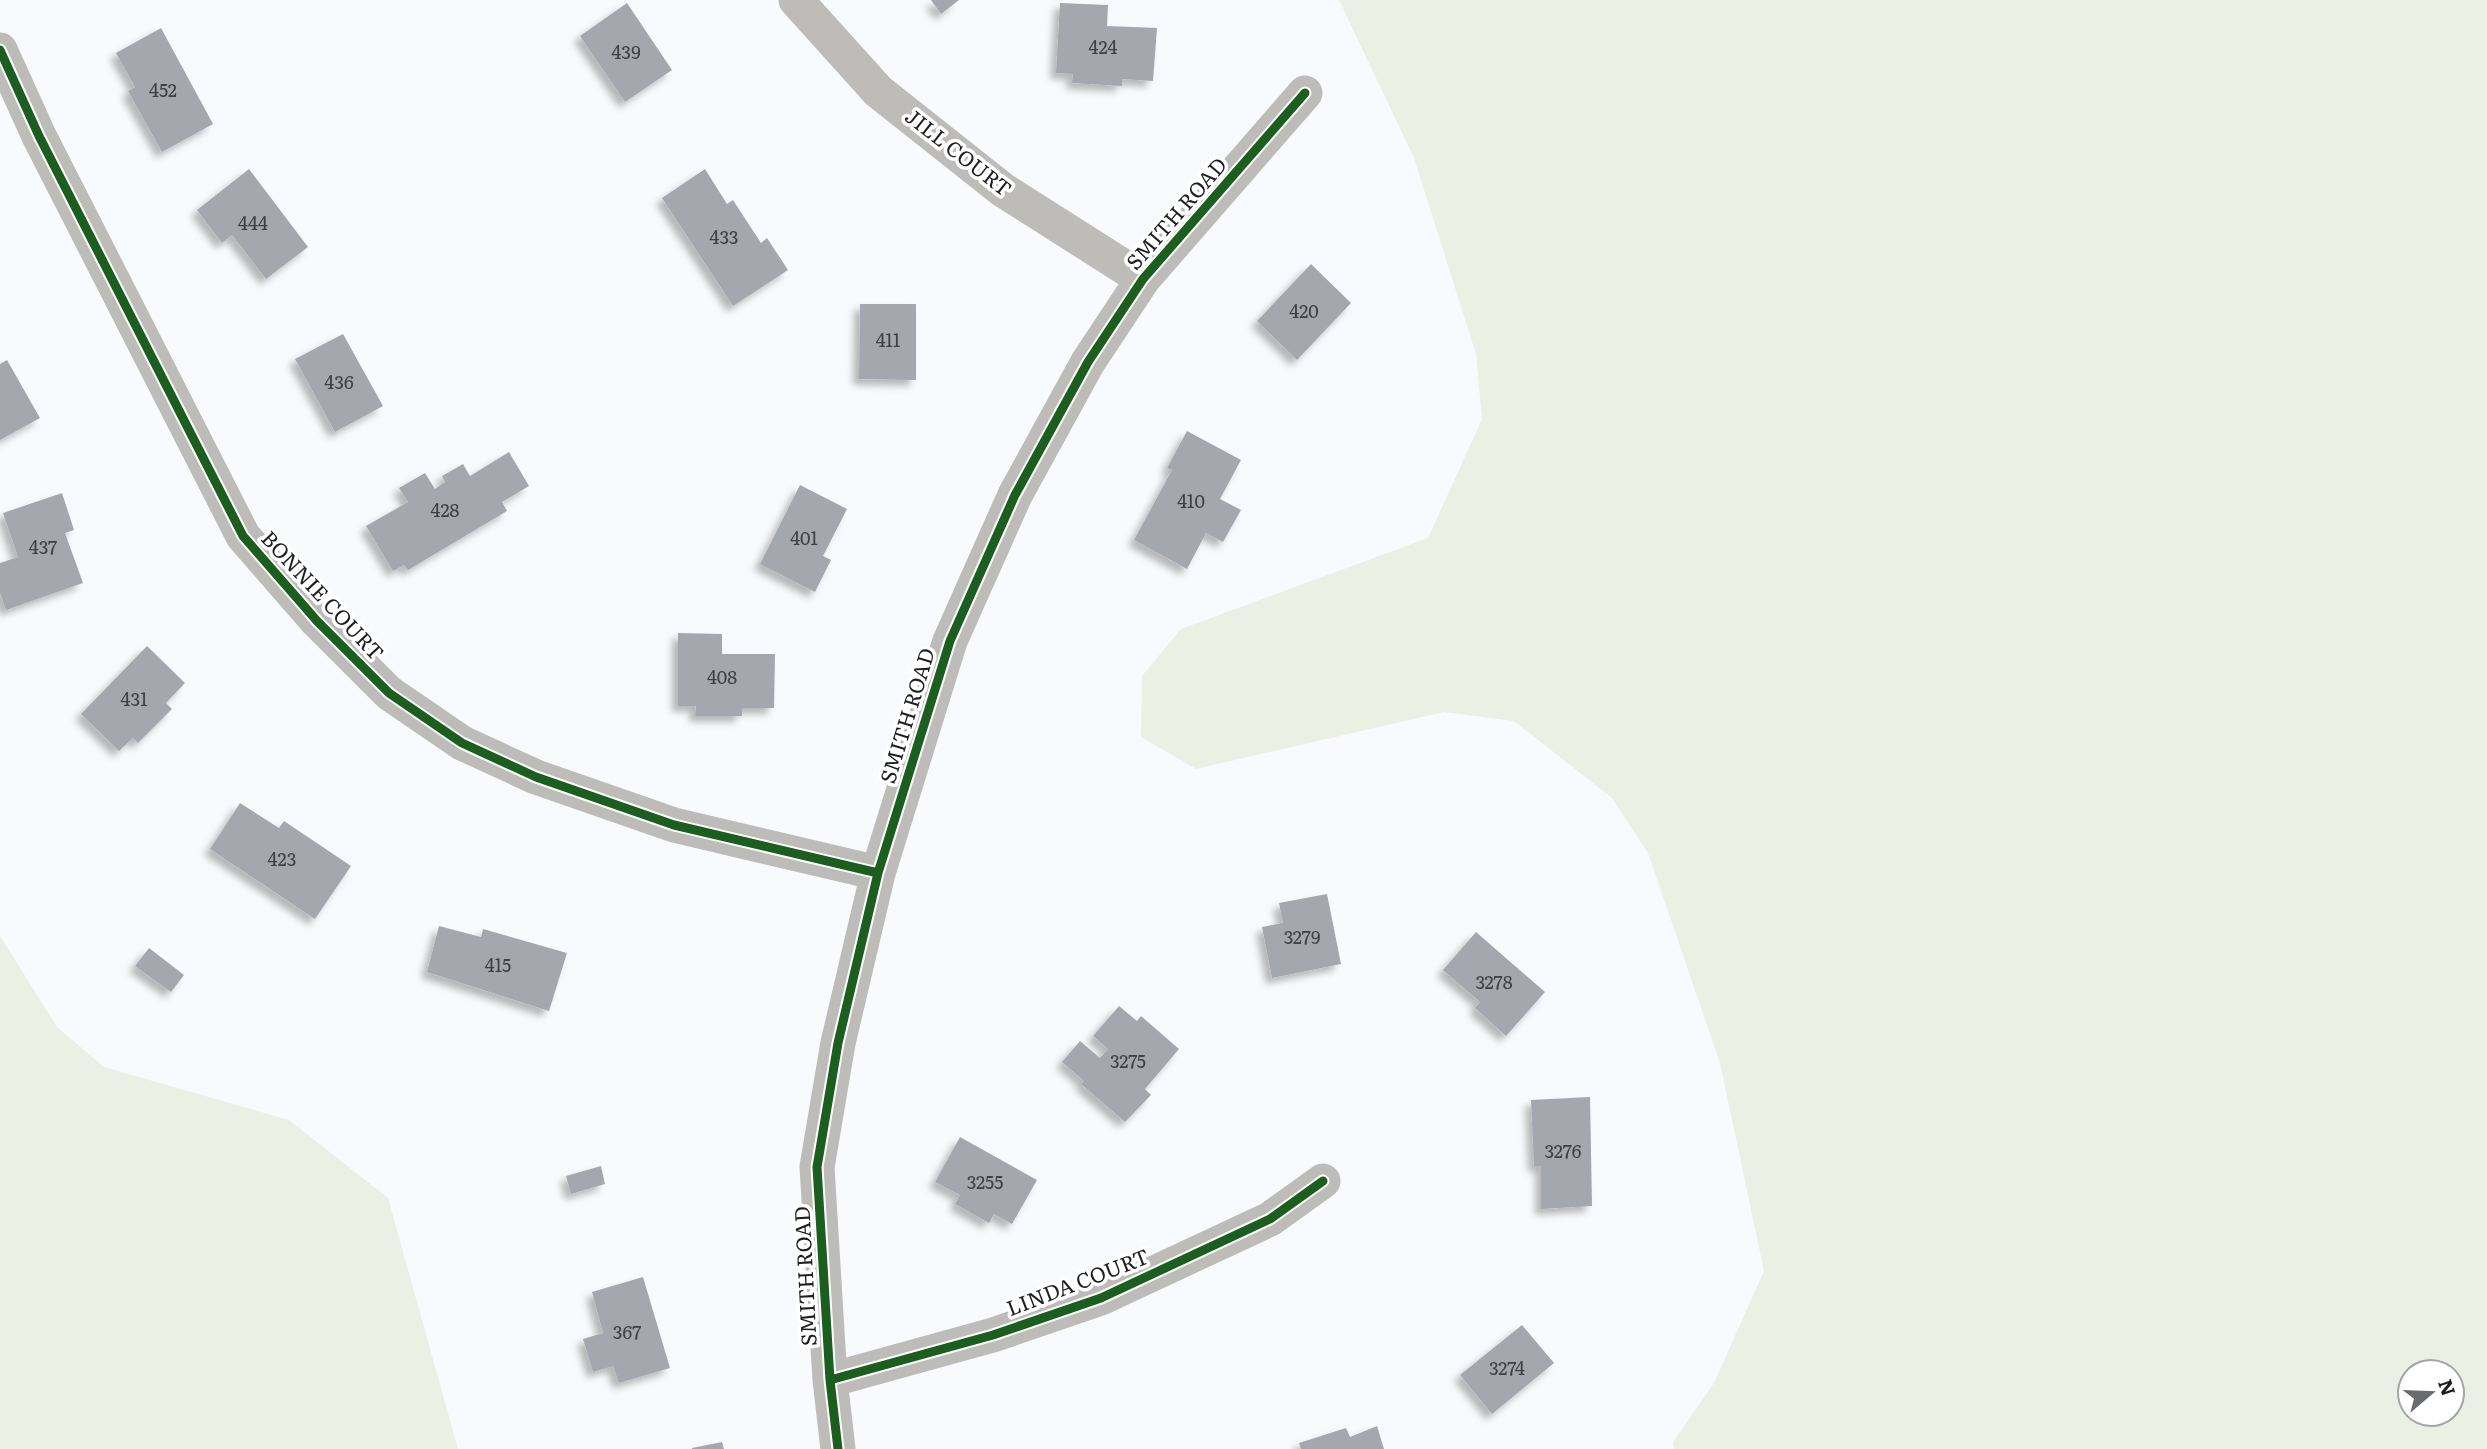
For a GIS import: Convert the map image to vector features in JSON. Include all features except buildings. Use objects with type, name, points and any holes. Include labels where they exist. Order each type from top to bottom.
[{"type":"street","name":"JILL COURT","points":[[796,0],[878,91],[1003,190],[1143,279]]},
{"type":"street","name":"BONNIE COURT","points":[[0,50],[39,136],[243,536],[317,621],[389,693],[462,743],[536,777],[674,825],[878,873]]},
{"type":"street","name":"SMITH ROAD","points":[[838,1449],[830,1380],[817,1167],[838,1043],[878,873],[950,641],[1015,495],[1088,362],[1143,279],[1305,93]]},
{"type":"street","name":"LINDA COURT","points":[[830,1380],[993,1335],[1101,1298],[1270,1219],[1323,1181]]},
{"type":"shaded area","points":[[1339,0],[2487,0],[2487,1449],[1674,1449],[1673,1442],[1714,1383],[1764,1271],[1720,1063],[1648,853],[1612,798],[1514,721],[1444,712],[1196,769],[1141,737],[1142,676],[1181,629],[1428,538],[1482,419],[1476,354],[1414,158]]},
{"type":"shaded area","points":[[0,936],[57,1027],[104,1067],[289,1120],[388,1198],[458,1449],[0,1449]]},
{"type":"cycle path","points":[[0,50],[39,136],[243,536],[317,621],[389,693],[462,743],[536,777],[674,825],[878,873]]},
{"type":"cycle path","points":[[838,1449],[830,1380],[817,1167],[838,1043],[878,873],[950,641],[1015,495],[1088,362],[1143,279],[1305,93]]},
{"type":"cycle path","points":[[830,1380],[993,1335],[1101,1298],[1270,1219],[1323,1181]]}]
